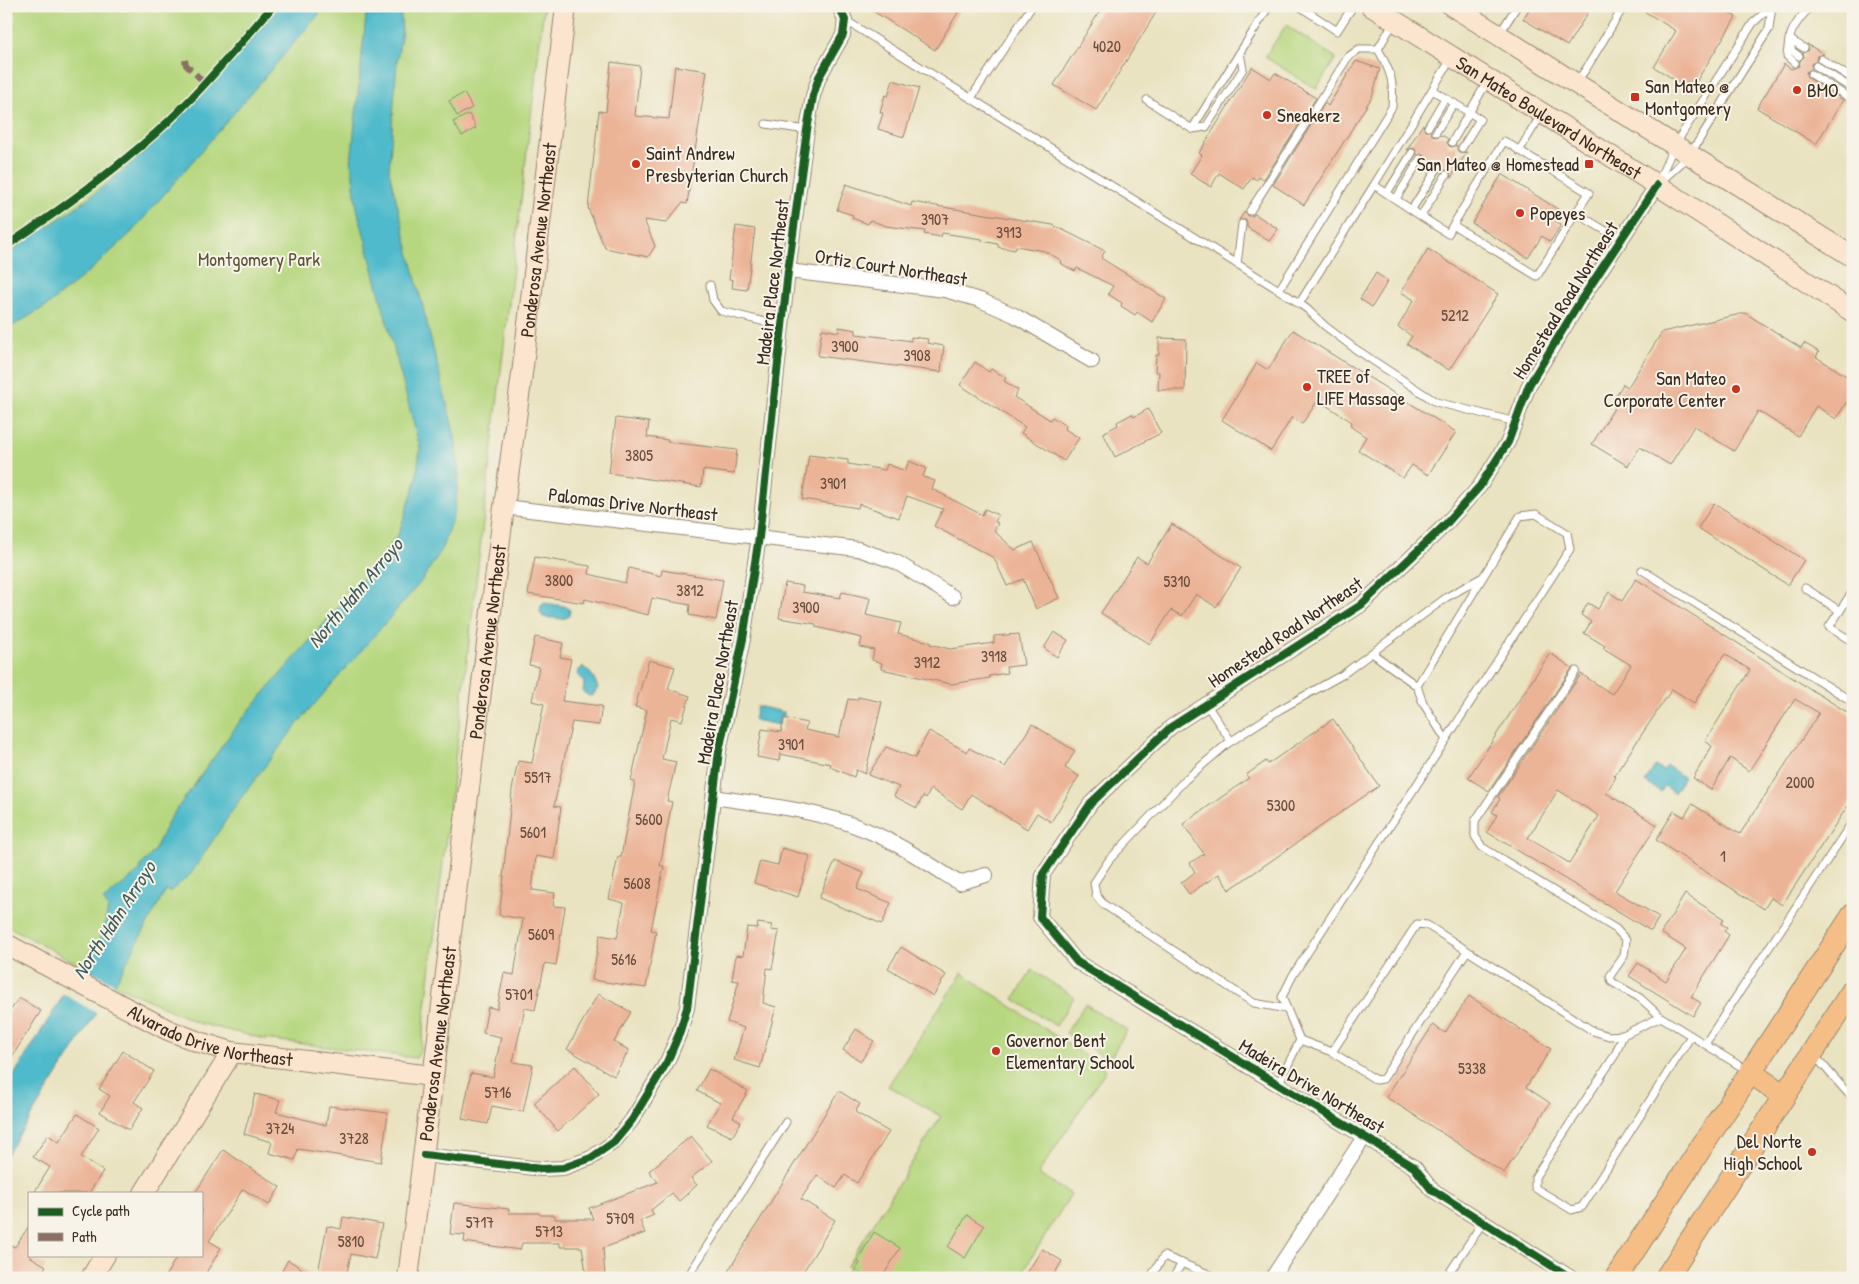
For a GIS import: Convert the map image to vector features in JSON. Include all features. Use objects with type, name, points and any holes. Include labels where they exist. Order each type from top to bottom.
[{"type":"main road","points":[[1616,1278],[1853,915]]},
{"type":"main road","points":[[1666,1278],[1783,1095],[1853,990]]},
{"type":"main road","points":[[1750,1072],[1783,1095]]},
{"type":"street","name":"Ponderosa Avenue Northeast","points":[[408,1278],[566,6]]},
{"type":"street","points":[[839,6],[845,20]]},
{"type":"street","name":"San Mateo Boulevard Northeast","points":[[1370,6],[1657,185],[1853,312]]},
{"type":"street","points":[[1452,6],[1853,257]]},
{"type":"street","name":"Madeira Place Northeast","points":[[424,1155],[542,1169],[563,1168],[591,1158],[614,1142],[632,1120],[667,1062],[679,1034],[687,1008],[719,751],[743,639],[758,538],[788,271],[807,130],[813,96],[819,77],[843,35],[845,20]]},
{"type":"street","name":"Homestead Road Northeast","points":[[1040,917],[1043,874],[1091,803],[1171,727],[1361,604],[1445,525],[1480,486],[1508,442],[1530,385],[1581,300],[1657,185]]},
{"type":"street","name":"Ortiz Court Northeast","points":[[788,271],[945,290],[980,300],[1014,315],[1092,361]]},
{"type":"street","name":"Palomas Drive Northeast","points":[[504,507],[858,549],[896,562],[953,597]]},
{"type":"street","points":[[714,797],[800,810],[865,830],[905,848],[959,883],[986,875]]},
{"type":"street","name":"Madeira Drive Northeast","points":[[1040,917],[1077,962],[1414,1167],[1431,1189],[1571,1278]]},
{"type":"street","name":"Alvarado Drive Northeast","points":[[6,944],[168,1030],[199,1042],[232,1052],[432,1076]]},
{"type":"street","points":[[145,1192],[232,1052]]},
{"type":"street","points":[[1272,1278],[1364,1137]]},
{"type":"street","points":[[91,1278],[104,1256]]},
{"type":"lane","points":[[971,98],[1032,6]]},
{"type":"lane","points":[[1192,129],[1270,6]]},
{"type":"lane","points":[[1299,6],[1337,31],[1353,6]]},
{"type":"lane","points":[[1499,36],[1517,6]]},
{"type":"lane","points":[[1575,83],[1586,69],[1624,6]]},
{"type":"lane","points":[[1657,185],[1769,29],[1772,6]]},
{"type":"lane","points":[[1657,185],[1682,151],[1753,23],[1772,6]]},
{"type":"lane","points":[[1795,63],[1787,56],[1790,39],[1798,21],[1813,6]]},
{"type":"lane","points":[[845,20],[1278,290],[1299,304],[1354,348],[1436,402],[1516,422]]},
{"type":"lane","points":[[1378,49],[1395,21]]},
{"type":"lane","points":[[1790,39],[1804,48]]},
{"type":"lane","points":[[1790,39],[1792,51],[1799,56]]},
{"type":"lane","points":[[1250,211],[1348,57],[1359,49],[1378,49]]},
{"type":"lane","points":[[1278,290],[1392,107],[1394,87],[1389,68],[1378,49]]},
{"type":"lane","points":[[1147,100],[1192,129],[1206,127],[1244,69],[1240,53]]},
{"type":"lane","points":[[1299,304],[1452,57]]},
{"type":"lane","points":[[1821,59],[1853,79]]},
{"type":"lane","points":[[1816,66],[1853,89]]},
{"type":"lane","points":[[1811,74],[1853,100]]},
{"type":"lane","points":[[1452,142],[1489,80]]},
{"type":"lane","points":[[1432,90],[1480,119],[1462,148]]},
{"type":"lane","points":[[1428,127],[1445,98]]},
{"type":"lane","points":[[1436,132],[1454,103]]},
{"type":"lane","points":[[1519,151],[1542,113]]},
{"type":"lane","points":[[766,124],[807,130]]},
{"type":"lane","points":[[1374,185],[1448,234],[1453,225],[1504,141],[1589,193],[1537,276],[1453,225]]},
{"type":"lane","points":[[1387,193],[1412,153]]},
{"type":"lane","points":[[1396,199],[1420,159]]},
{"type":"lane","points":[[1412,209],[1437,169]]},
{"type":"lane","points":[[1421,216],[1446,175]]},
{"type":"lane","points":[[1576,213],[1621,240]]},
{"type":"lane","points":[[1237,264],[1242,224]]},
{"type":"lane","points":[[710,285],[713,300],[722,312],[782,326]]},
{"type":"lane","points":[[1417,686],[1520,516],[1536,514],[1567,533],[1570,549],[1293,975],[1282,997],[1300,1040],[1332,1052],[1376,1080],[1383,1078],[1467,950]]},
{"type":"lane","points":[[1642,570],[1853,702]]},
{"type":"lane","points":[[1287,1009],[1254,1003],[1103,904],[1096,895],[1094,883],[1109,860],[1185,780],[1231,741],[1279,710],[1342,675],[1448,597],[1484,576]]},
{"type":"lane","points":[[1805,588],[1840,611]]},
{"type":"lane","points":[[1851,594],[1829,627],[1853,642]]},
{"type":"lane","points":[[1372,653],[1417,686],[1423,702],[1446,740]]},
{"type":"lane","points":[[1576,670],[1475,820],[1475,836],[1482,847],[1616,929],[1626,940],[1624,956],[1610,976],[1612,982],[1640,998],[1661,1017],[1750,1072]]},
{"type":"lane","points":[[1206,704],[1231,741]]},
{"type":"lane","points":[[1705,1044],[1853,821]]},
{"type":"lane","points":[[1332,1052],[1417,924],[1426,925],[1593,1031],[1609,1036],[1623,1035],[1661,1017]]},
{"type":"lane","points":[[1623,1035],[1615,1055],[1535,1177],[1535,1188],[1572,1210],[1582,1208],[1691,1036]]},
{"type":"lane","points":[[1278,1085],[1300,1040]]},
{"type":"lane","points":[[1812,1052],[1853,1099]]},
{"type":"lane","points":[[686,1278],[786,1122]]},
{"type":"lane","points":[[1456,1278],[1448,1275],[1483,1222]]},
{"type":"lane","points":[[1150,1278],[1164,1256],[1218,1278]]},
{"type":"lane","points":[[1173,1278],[1182,1263]]},
{"type":"green space","name":"Montgomery Park","points":[[6,6],[544,6],[421,1049],[416,1058],[264,1039],[198,1023],[118,986],[6,925]]},
{"type":"green space","points":[[1286,25],[1336,58],[1316,89],[1265,57]]},
{"type":"green space","points":[[1032,970],[1074,997],[1056,1026],[1014,999]]},
{"type":"green space","points":[[962,973],[1106,1070],[1038,1174],[1071,1194],[1019,1278],[866,1278],[847,1266],[941,1116],[888,1086]]},
{"type":"green space","points":[[1085,1004],[1127,1030],[1109,1060],[1066,1033]]},
{"type":"water","points":[[280,6],[326,6],[130,234],[48,305],[6,330],[6,255],[88,199],[137,158],[201,96]]},
{"type":"water","name":"North Hahn Arroyo","points":[[367,6],[400,6],[402,31],[397,61],[389,171],[455,436],[459,478],[454,513],[441,551],[420,583],[299,722],[240,799],[190,875],[169,892],[166,890],[117,980],[6,1156],[6,1088],[103,933],[108,908],[103,900],[141,870],[140,867],[154,851],[169,820],[240,721],[380,559],[399,533],[416,481],[420,448],[357,208],[351,162]]},
{"type":"water","points":[[544,603],[564,606],[570,610],[569,616],[563,619],[543,617],[540,612],[541,606]]},
{"type":"water","points":[[583,667],[590,673],[597,685],[598,688],[593,695],[589,696],[583,692],[584,683],[578,675],[579,670]]},
{"type":"water","points":[[757,706],[784,712],[784,717],[780,716],[779,725],[754,720]]},
{"type":"water","points":[[1655,766],[1663,771],[1667,766],[1684,777],[1674,793],[1665,786],[1661,792],[1645,782]]},
{"type":"pier","points":[[80,964],[116,985],[98,1014],[62,993]]},
{"type":"building","points":[[865,6],[962,6],[935,50]]},
{"type":"building","points":[[1103,6],[1160,6],[1096,110],[1054,85]]},
{"type":"building","points":[[1531,6],[1592,6],[1567,46],[1523,19]]},
{"type":"building","points":[[1636,6],[1718,6],[1736,17],[1691,90],[1654,67],[1676,31]]},
{"type":"building","name":"BMO","points":[[1807,44],[1824,54],[1817,56],[1816,61],[1811,64],[1812,69],[1806,72],[1807,77],[1843,100],[1816,144],[1757,108],[1784,64],[1791,69],[1799,66],[1800,61],[1804,57],[1803,53],[1809,50]]},
{"type":"building","points":[[1356,61],[1380,69],[1372,97],[1304,205],[1273,185],[1325,103],[1328,106]]},
{"type":"building","name":"Saint Andrew Presbyterian Church","points":[[611,62],[640,66],[635,116],[669,119],[675,66],[707,71],[687,204],[682,203],[666,223],[644,220],[655,246],[648,257],[605,248],[588,208],[599,111],[606,112]]},
{"type":"building","points":[[1252,67],[1271,79],[1275,73],[1316,98],[1264,179],[1259,177],[1257,180],[1252,177],[1244,189],[1219,173],[1211,187],[1190,174],[1202,155],[1199,153]]},
{"type":"building","points":[[893,80],[919,88],[904,137],[878,129],[883,113],[880,112],[885,95],[888,96]]},
{"type":"building","points":[[464,93],[472,108],[457,116],[449,101]]},
{"type":"building","points":[[469,114],[476,128],[462,136],[453,122]]},
{"type":"building","points":[[1423,124],[1425,131],[1431,131],[1435,137],[1442,135],[1448,139],[1449,146],[1457,145],[1457,150],[1460,153],[1467,152],[1451,178],[1450,172],[1446,170],[1441,172],[1442,167],[1439,164],[1435,164],[1432,167],[1425,162],[1423,155],[1417,155],[1415,149],[1407,150]]},
{"type":"building","points":[[1502,174],[1559,210],[1553,219],[1561,225],[1550,242],[1542,236],[1528,258],[1472,223]]},
{"type":"building","points":[[846,184],[911,206],[912,202],[1053,225],[1105,251],[1101,258],[1166,299],[1152,322],[1137,312],[1135,315],[1108,294],[1113,286],[1077,268],[1075,271],[1060,263],[1061,260],[1044,251],[1016,246],[1015,250],[998,247],[998,244],[982,241],[982,239],[942,233],[941,237],[924,234],[925,231],[886,226],[870,220],[868,224],[852,218],[853,215],[837,210]]},
{"type":"building","points":[[1245,211],[1248,216],[1255,214],[1278,229],[1269,241],[1247,227],[1245,220],[1239,220]]},
{"type":"building","points":[[736,226],[755,229],[747,290],[732,288],[733,280],[729,279]]},
{"type":"building","points":[[1428,249],[1498,294],[1449,370],[1407,344],[1412,336],[1398,327],[1414,300],[1401,292]]},
{"type":"building","points":[[1376,273],[1388,281],[1372,307],[1360,299]]},
{"type":"building","name":"San Mateo Corporate Center","points":[[1745,313],[1801,348],[1804,343],[1819,352],[1816,357],[1853,380],[1853,392],[1836,419],[1816,406],[1798,436],[1758,411],[1734,451],[1694,426],[1670,465],[1640,447],[1628,466],[1592,444],[1618,402],[1614,399],[1623,384],[1628,387],[1662,332]]},
{"type":"building","points":[[839,327],[856,330],[856,334],[911,341],[911,337],[928,339],[927,343],[944,346],[941,372],[818,356],[822,329],[839,332]]},
{"type":"building","points":[[1293,330],[1456,432],[1428,475],[1412,465],[1403,478],[1358,450],[1366,437],[1350,426],[1352,422],[1318,400],[1302,424],[1292,417],[1271,451],[1222,420],[1257,363],[1268,370]]},
{"type":"building","points":[[1159,338],[1186,339],[1185,390],[1158,390],[1159,372],[1155,372],[1156,355],[1159,355]]},
{"type":"building","points":[[975,362],[989,372],[991,369],[1006,378],[1004,381],[1018,390],[1014,397],[1050,420],[1052,417],[1079,438],[1064,461],[1021,433],[1025,427],[960,385]]},
{"type":"building","points":[[1148,409],[1161,433],[1115,457],[1103,433],[1118,425],[1117,422],[1132,414],[1134,417]]},
{"type":"building","points":[[616,418],[649,422],[647,437],[668,440],[667,442],[737,450],[734,474],[703,470],[701,487],[609,473]]},
{"type":"building","points":[[809,455],[848,460],[848,464],[885,470],[887,464],[905,471],[909,461],[926,468],[923,477],[935,481],[932,489],[982,515],[985,509],[998,515],[995,522],[998,523],[994,531],[1015,550],[1033,542],[1059,598],[1036,609],[1023,579],[1007,586],[994,558],[934,526],[943,509],[907,496],[899,518],[859,504],[858,508],[802,499]]},
{"type":"building","points":[[1714,503],[1804,560],[1788,585],[1698,528]]},
{"type":"building","points":[[1172,524],[1241,568],[1216,607],[1196,594],[1182,616],[1171,610],[1150,644],[1101,613],[1137,557],[1147,563]]},
{"type":"building","points":[[535,557],[590,566],[589,574],[625,583],[629,568],[661,576],[662,570],[723,580],[716,620],[689,615],[690,605],[652,598],[648,615],[585,599],[584,603],[528,594]]},
{"type":"building","points":[[1636,579],[1853,716],[1853,798],[1782,905],[1771,898],[1764,909],[1656,840],[1674,811],[1684,817],[1692,804],[1740,834],[1819,713],[1795,699],[1749,771],[1730,758],[1711,790],[1693,778],[1712,746],[1705,741],[1750,670],[1725,654],[1694,703],[1672,689],[1614,776],[1616,777],[1606,793],[1657,825],[1615,891],[1659,917],[1651,931],[1487,832],[1497,815],[1492,812],[1500,799],[1498,797],[1581,674],[1612,694],[1631,665],[1603,648],[1605,646],[1584,633],[1591,622],[1581,615],[1588,603],[1598,609],[1609,592],[1622,601]],"holes":[[[1558,790],[1599,816],[1569,863],[1528,838]]]},
{"type":"building","points":[[785,583],[803,586],[802,592],[840,598],[842,592],[870,598],[866,615],[901,623],[898,634],[950,649],[994,643],[994,636],[1019,634],[1024,665],[1006,667],[1007,673],[989,676],[990,678],[951,684],[881,669],[882,663],[872,660],[874,650],[860,647],[862,638],[816,627],[816,624],[779,618]]},
{"type":"building","points":[[1054,632],[1068,640],[1057,657],[1044,648]]},
{"type":"building","points":[[535,637],[563,643],[560,657],[571,659],[562,701],[602,706],[599,725],[572,722],[554,806],[561,807],[554,859],[536,856],[532,890],[555,893],[553,906],[565,907],[556,965],[545,963],[535,1010],[525,1008],[513,1062],[533,1065],[523,1112],[492,1106],[488,1124],[462,1119],[471,1073],[493,1077],[501,1037],[483,1033],[488,1007],[497,1009],[504,973],[514,975],[523,919],[499,915],[512,790],[518,761],[532,763],[544,704],[532,701],[539,667],[529,665]]},
{"type":"building","points":[[1550,653],[1572,668],[1489,791],[1468,778]]},
{"type":"building","points":[[649,660],[675,667],[668,689],[690,696],[682,721],[671,718],[662,759],[676,762],[667,801],[672,802],[660,866],[664,866],[651,930],[656,931],[646,988],[592,980],[600,935],[617,938],[624,903],[609,899],[618,857],[621,857],[635,782],[631,781],[647,710],[635,707]]},
{"type":"building","points":[[858,697],[882,702],[865,774],[856,770],[854,777],[830,767],[831,764],[780,754],[779,761],[757,757],[762,729],[781,732],[784,718],[807,723],[805,730],[839,737],[848,699],[857,700]]},
{"type":"building","points":[[1333,719],[1379,786],[1229,890],[1219,874],[1189,894],[1181,883],[1195,872],[1190,863],[1204,854],[1183,824],[1249,778],[1246,775],[1266,761],[1268,764]]},
{"type":"building","points":[[1032,724],[1075,751],[1065,768],[1079,776],[1051,822],[1037,813],[1027,829],[971,794],[962,809],[931,789],[926,798],[923,796],[917,808],[894,796],[899,787],[868,775],[886,747],[915,758],[929,731],[967,752],[969,748],[1005,767]]},
{"type":"building","points":[[782,848],[810,856],[798,897],[754,883],[760,861],[778,865]]},
{"type":"building","points":[[835,861],[864,873],[857,889],[891,903],[882,924],[819,898]]},
{"type":"building","points":[[1685,894],[1724,919],[1721,924],[1727,927],[1724,931],[1729,935],[1691,997],[1701,1003],[1693,1016],[1629,976],[1638,963],[1666,981],[1686,949],[1661,933]]},
{"type":"building","points":[[758,923],[772,925],[771,930],[779,931],[772,969],[767,968],[763,1003],[776,1007],[760,1068],[734,1060],[744,1028],[727,1022],[739,981],[732,980],[736,955],[743,956],[747,927],[757,928]]},
{"type":"building","points":[[901,947],[946,975],[933,996],[888,968]]},
{"type":"building","points":[[598,994],[631,1012],[614,1042],[629,1050],[614,1076],[567,1049]]},
{"type":"building","points":[[1469,996],[1551,1049],[1526,1087],[1550,1103],[1504,1173],[1386,1097],[1433,1025],[1445,1033]]},
{"type":"building","points":[[19,998],[41,1011],[6,1066],[6,1017]]},
{"type":"building","points":[[856,1029],[874,1041],[861,1061],[843,1050]]},
{"type":"building","points":[[123,1051],[154,1071],[134,1102],[143,1108],[129,1130],[100,1112],[110,1096],[99,1089]]},
{"type":"building","points":[[575,1066],[599,1094],[558,1131],[534,1103]]},
{"type":"building","points":[[709,1069],[748,1091],[733,1117],[741,1122],[732,1137],[707,1125],[720,1103],[697,1091]]},
{"type":"building","points":[[839,1091],[860,1104],[855,1112],[889,1132],[857,1183],[845,1175],[836,1188],[817,1175],[801,1199],[835,1220],[818,1248],[799,1278],[724,1278]]},
{"type":"building","points":[[255,1094],[280,1100],[276,1112],[326,1125],[329,1106],[388,1113],[381,1162],[298,1149],[295,1160],[269,1153],[272,1142],[244,1134]]},
{"type":"building","points":[[77,1114],[99,1128],[81,1157],[103,1171],[90,1192],[35,1192],[50,1167],[33,1157],[48,1135],[59,1142]]},
{"type":"building","points":[[691,1136],[712,1161],[691,1178],[697,1185],[679,1201],[672,1193],[651,1210],[654,1215],[640,1221],[645,1233],[603,1248],[605,1278],[587,1278],[582,1247],[560,1247],[560,1243],[522,1243],[520,1250],[464,1242],[465,1235],[450,1234],[454,1203],[509,1209],[509,1213],[555,1215],[555,1219],[593,1219],[589,1208],[658,1182],[649,1171]]},
{"type":"building","points":[[223,1150],[280,1187],[269,1205],[243,1189],[209,1241],[221,1248],[203,1278],[164,1278],[177,1256],[202,1256],[202,1192],[196,1192]]},
{"type":"building","points":[[967,1215],[984,1226],[965,1258],[948,1247]]},
{"type":"building","points":[[343,1217],[382,1224],[375,1259],[351,1254],[346,1278],[317,1278],[327,1226],[341,1229]]},
{"type":"building","points":[[28,1228],[28,1256],[46,1266],[38,1278],[6,1278],[6,1252],[11,1245],[15,1247]]},
{"type":"building","points":[[874,1232],[900,1248],[882,1278],[851,1278],[860,1263],[857,1261]]},
{"type":"building","points":[[1042,1249],[1062,1261],[1052,1278],[1024,1278]]},
{"type":"building","points":[[288,1260],[317,1278],[278,1278]]},
{"type":"marked path","points":[[185,60],[186,65],[205,83]]},
{"type":"cycle path","points":[[6,246],[84,192],[157,132],[202,87],[273,6]]},
{"type":"cycle path","points":[[424,1155],[542,1169],[563,1168],[591,1158],[614,1142],[632,1120],[667,1062],[679,1034],[687,1008],[719,751],[743,639],[759,537],[788,271],[807,130],[813,96],[819,77],[843,35],[845,20],[839,6]]},
{"type":"cycle path","points":[[1571,1278],[1431,1189],[1414,1167],[1077,962],[1040,917],[1043,874],[1091,803],[1171,727],[1361,605],[1445,525],[1480,486],[1508,442],[1529,385],[1581,300],[1657,185]]},
{"type":"place","name":"BMO","points":[[1797,90]]},
{"type":"place","name":"San Mateo @ Montgomery","points":[[1635,97]]},
{"type":"place","name":"Sneakerz","points":[[1267,115]]},
{"type":"place","name":"Saint Andrew Presbyterian Church","points":[[636,164]]},
{"type":"place","name":"San Mateo @ Homestead","points":[[1589,164]]},
{"type":"place","name":"Popeyes","points":[[1520,213]]},
{"type":"place","name":"TREE of LIFE Massage","points":[[1307,387]]},
{"type":"place","name":"San Mateo Corporate Center","points":[[1736,389]]},
{"type":"place","name":"Governor Bent Elementary School","points":[[996,1051]]},
{"type":"place","name":"Del Norte High School","points":[[1812,1152]]}]
